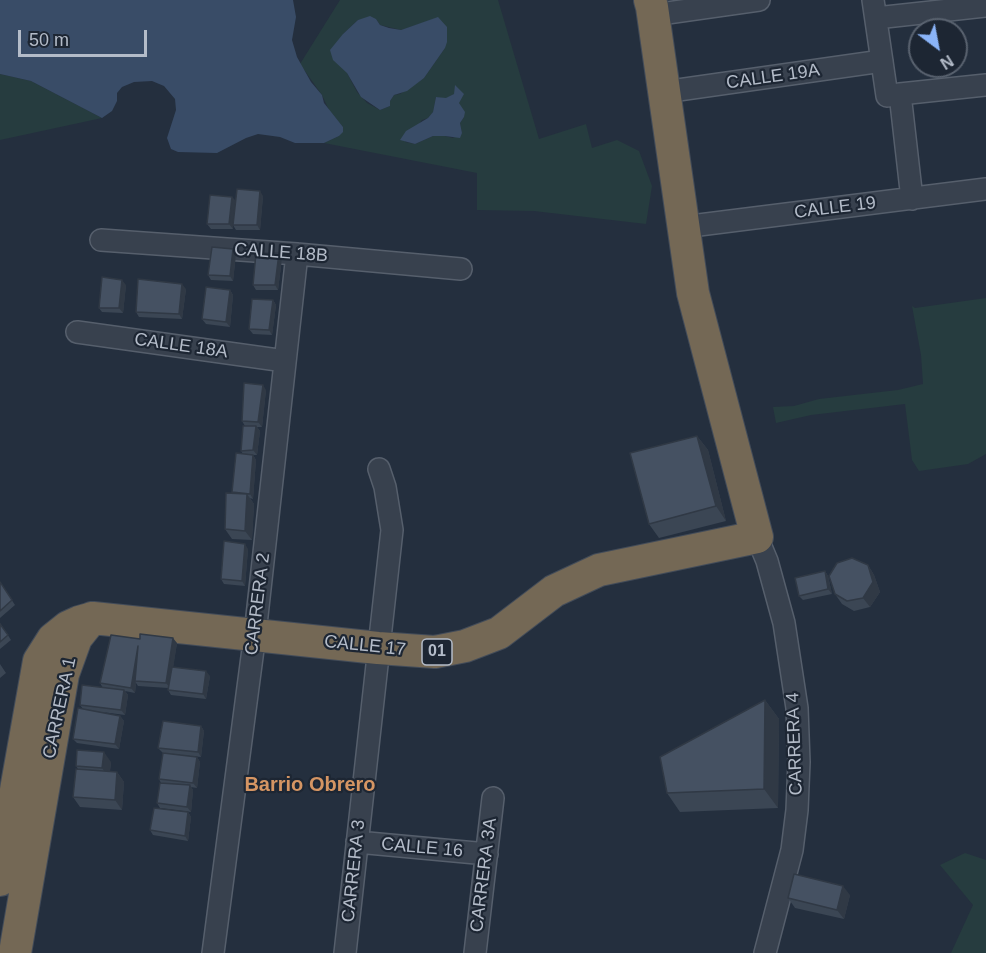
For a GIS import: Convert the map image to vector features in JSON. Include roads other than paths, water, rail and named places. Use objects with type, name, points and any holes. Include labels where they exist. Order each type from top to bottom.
[{"type":"highway","points":[[651,8],[693,293],[757,537]]},
{"type":"highway","name":"CALLE 17","points":[[93,618],[435,652],[465,646],[499,633],[554,591],[600,570],[757,537]]},
{"type":"highway","name":"CARRERA 1","points":[[0,880],[22,774],[39,661],[52,639],[68,627],[93,618]]},
{"type":"highway","name":"CARRERA 1","points":[[15,953],[22,774]]},
{"type":"street","points":[[651,8],[759,0]]},
{"type":"street","points":[[986,6],[874,9],[887,96],[986,85]]},
{"type":"street","name":"CALLE 19A","points":[[664,92],[882,61]]},
{"type":"street","points":[[900,94],[912,199]]},
{"type":"street","name":"CALLE 19","points":[[683,227],[986,189]]},
{"type":"street","name":"CALLE 18B","points":[[101,240],[460,268]]},
{"type":"street","name":"CARRERA 2","points":[[213,953],[255,634],[297,254]]},
{"type":"street","name":"CALLE 18A","points":[[77,332],[285,361]]},
{"type":"street","name":"CARRERA 3","points":[[345,953],[392,530],[385,487],[379,469]]},
{"type":"street","name":"CARRERA 4","points":[[757,537],[767,561],[784,623],[797,708],[799,762],[797,810],[792,850],[765,953]]},
{"type":"street","name":"CARRERA 3A","points":[[475,953],[493,798]]},
{"type":"street","name":"CALLE 16","points":[[357,842],[487,854]]},
{"type":"water","points":[[0,0],[293,0],[296,17],[292,40],[297,57],[311,82],[322,95],[324,103],[343,127],[343,132],[324,143],[295,143],[280,137],[258,134],[217,153],[178,152],[171,149],[167,138],[176,110],[175,99],[164,86],[152,81],[134,82],[122,87],[117,93],[117,101],[112,111],[102,118],[31,81],[0,74]]},
{"type":"water","points":[[370,16],[380,25],[401,30],[438,17],[447,27],[445,48],[424,78],[407,91],[394,95],[390,106],[380,110],[361,97],[347,73],[333,60],[330,50],[358,20]]},
{"type":"water","points":[[455,85],[464,94],[459,103],[465,112],[460,123],[462,133],[460,138],[433,136],[415,144],[400,140],[406,131],[428,118],[433,112],[436,97],[446,98],[454,94]]},
{"type":"district","name":"Barrio Obrero","points":[[310,785]]}]
